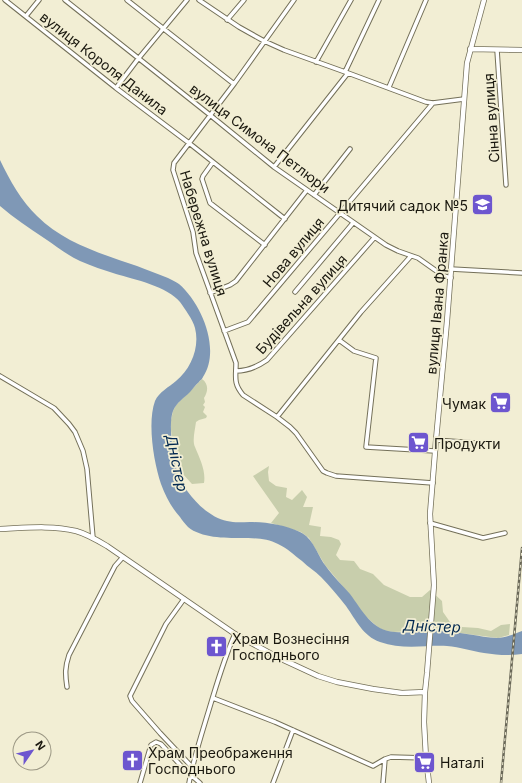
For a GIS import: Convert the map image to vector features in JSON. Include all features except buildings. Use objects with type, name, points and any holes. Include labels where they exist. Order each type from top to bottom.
[{"type":"main road","name":"вулиця Івана Франка","points":[[425,692],[434,585],[430,523],[451,278],[467,63],[484,0]]},
{"type":"main road","points":[[470,49],[522,50]]},
{"type":"main road","points":[[0,529],[65,529],[93,538],[123,556],[235,634],[277,657],[318,676],[337,682],[373,689],[402,692],[425,692],[424,722],[429,783]]},
{"type":"street","name":"вулиця Короля Данила","points":[[5,0],[285,219]]},
{"type":"street","points":[[26,16],[39,0]]},
{"type":"street","name":"вулиця Симона Петлюри","points":[[65,0],[274,167],[340,212],[374,238],[398,251],[418,258],[444,276],[451,278]]},
{"type":"street","points":[[127,0],[234,84]]},
{"type":"street","points":[[116,88],[187,0]]},
{"type":"street","points":[[199,0],[250,34],[284,50],[316,62],[389,87],[426,102],[433,103],[464,99]]},
{"type":"street","points":[[227,20],[244,0]]},
{"type":"street","name":"Набережна вулиця","points":[[278,417],[243,395],[239,390],[235,379],[236,363],[196,253],[193,232],[173,170],[174,163],[234,84],[294,0]]},
{"type":"street","points":[[316,62],[351,0]]},
{"type":"street","points":[[274,167],[347,72],[379,0]]},
{"type":"street","points":[[389,87],[426,0]]},
{"type":"street","name":"Сінна вулиця","points":[[497,50],[506,185]]},
{"type":"street","name":"Нова вулиця","points":[[224,331],[248,322],[433,103]]},
{"type":"street","points":[[314,194],[350,148]]},
{"type":"street","points":[[213,162],[202,179],[210,203],[265,245]]},
{"type":"street","points":[[210,293],[236,281],[307,190]]},
{"type":"street","points":[[295,292],[354,223]]},
{"type":"street","name":"Будівельна вулиця","points":[[236,371],[250,370],[267,360],[374,238]]},
{"type":"street","points":[[411,256],[361,312],[278,417],[296,433],[323,471],[327,473],[336,476],[433,484]]},
{"type":"street","points":[[451,269],[522,273]]},
{"type":"street","points":[[339,340],[354,351],[376,358],[366,447],[435,452]]},
{"type":"street","points":[[0,376],[54,408],[70,424],[75,432],[83,451],[87,468],[93,538]]},
{"type":"street","points":[[436,440],[475,443]]},
{"type":"street","points":[[430,523],[483,538],[505,533]]},
{"type":"street","points":[[67,687],[65,675],[69,654],[115,566],[123,556]]},
{"type":"street","points":[[184,599],[166,624],[130,696],[132,701],[192,767]]},
{"type":"street","points":[[189,783],[192,767],[213,698],[235,634]]},
{"type":"street","points":[[213,698],[275,722],[373,766],[391,757],[426,758]]},
{"type":"street","points":[[273,783],[293,730]]},
{"type":"street","points":[[140,783],[151,744],[156,742],[161,744],[182,768],[200,783]]},
{"type":"street","points":[[383,783],[385,759]]},
{"type":"green space","points":[[202,379],[206,383],[207,388],[204,398],[205,402],[203,405],[205,407],[203,412],[207,416],[206,418],[196,422],[194,445],[201,460],[204,483],[192,484],[182,473],[174,453],[171,420],[176,405]]},
{"type":"green space","points":[[269,466],[269,481],[276,486],[287,488],[286,497],[292,500],[302,490],[307,497],[303,507],[313,507],[309,525],[321,527],[320,536],[331,537],[339,540],[341,544],[336,555],[340,560],[354,561],[360,569],[373,574],[384,585],[410,597],[422,597],[430,590],[442,601],[443,612],[450,622],[462,627],[491,631],[501,625],[510,624],[509,635],[498,638],[428,630],[394,632],[379,628],[364,615],[350,595],[325,565],[309,538],[301,532],[271,523],[279,513],[253,476]]},
{"type":"water","points":[[0,160],[21,197],[31,210],[59,234],[84,247],[174,281],[179,284],[195,303],[206,328],[209,341],[210,354],[208,366],[202,379],[173,411],[171,432],[177,471],[184,487],[196,502],[219,519],[236,522],[275,524],[300,532],[312,542],[322,561],[350,594],[368,619],[380,628],[395,632],[443,631],[497,638],[506,637],[522,631],[522,654],[498,655],[452,647],[405,647],[380,642],[364,632],[346,606],[321,577],[302,561],[274,542],[265,539],[206,535],[193,531],[188,527],[171,506],[161,484],[152,443],[152,420],[155,401],[162,392],[181,376],[190,364],[193,357],[196,335],[193,322],[180,302],[167,292],[150,284],[98,268],[75,259],[27,227],[0,206]]},
{"type":"railway","points":[[501,783],[522,548]]},
{"type":"place","name":"Дитячий садок №5","points":[[483,205]]},
{"type":"place","name":"Чумак","points":[[501,403]]},
{"type":"place","name":"Продукти","points":[[418,443]]},
{"type":"place","name":"Храм Вознесіння Господнього","points":[[217,646]]},
{"type":"place","name":"Храм Преображення Господнього","points":[[133,760]]},
{"type":"place","name":"Наталi","points":[[424,762]]},
{"type":"water label","name":"Дністер","points":[[177,463]]},
{"type":"water label","name":"Дністер","points":[[432,626]]}]
